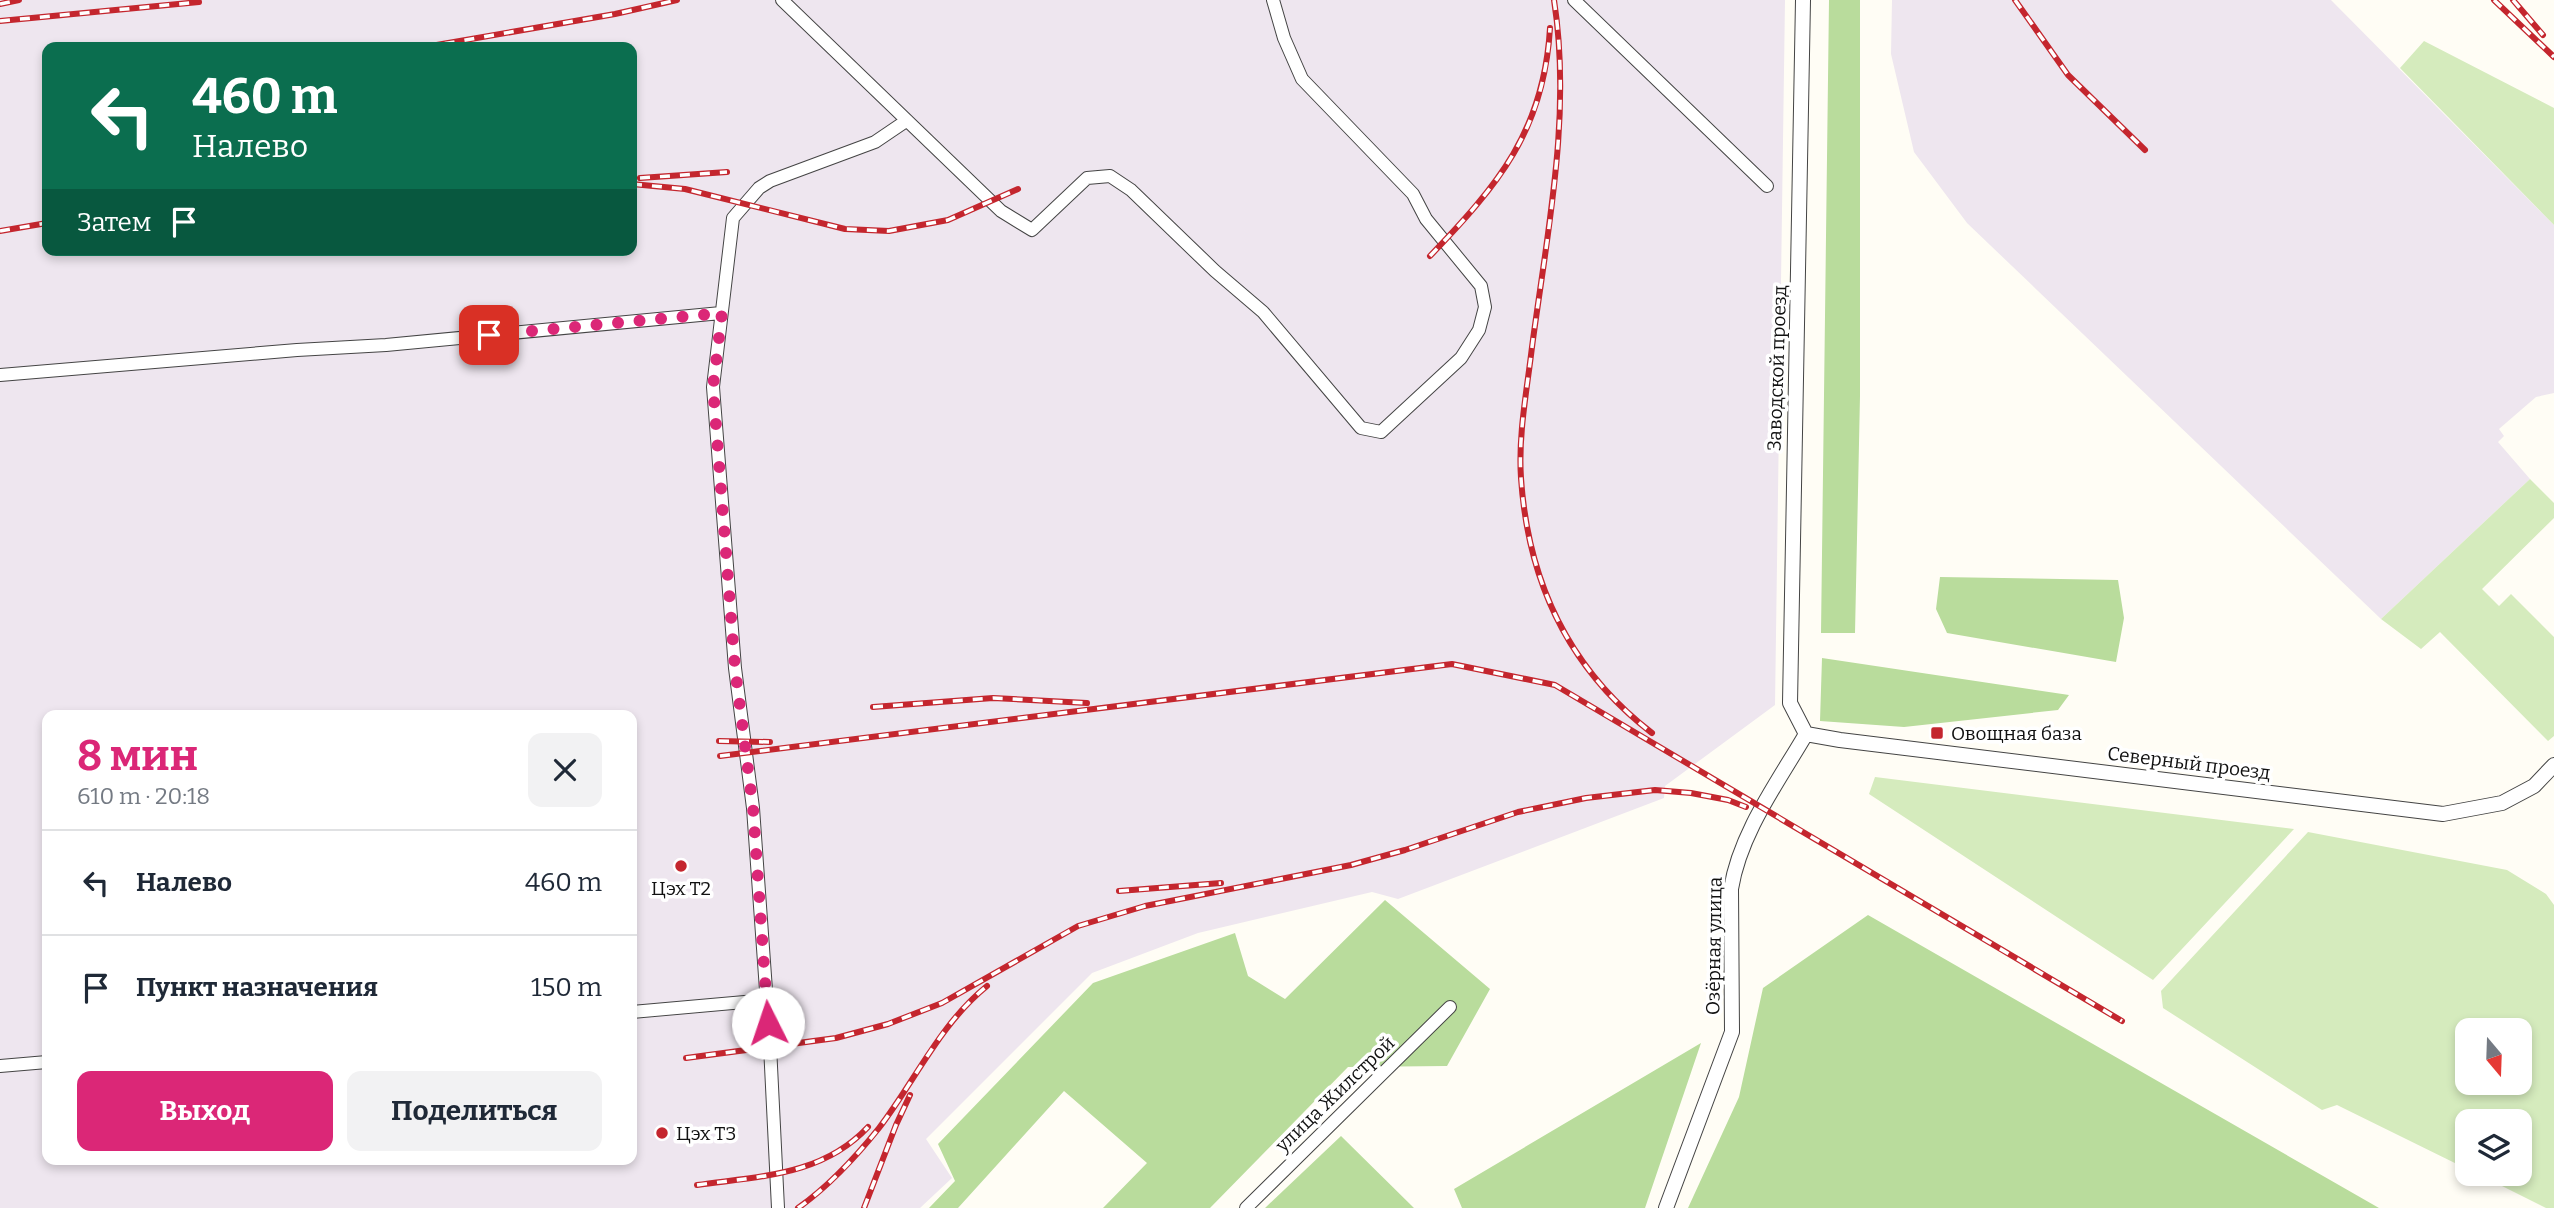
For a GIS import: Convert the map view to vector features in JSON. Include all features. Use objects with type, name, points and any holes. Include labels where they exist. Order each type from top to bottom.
[{"type":"street","points":[[782,0],[1001,211],[1032,230],[1087,178],[1110,176],[1131,190],[1214,271],[1263,312],[1361,428],[1381,432],[1461,358],[1479,330],[1485,307],[1481,286],[1426,219],[1413,194],[1303,79],[1284,38],[1273,0]]},
{"type":"street","points":[[1574,0],[1767,186]]},
{"type":"street","name":"Заводской проезд","points":[[1803,0],[1790,703],[1806,734]]},
{"type":"street","points":[[778,1208],[753,808],[735,668],[713,387],[733,218],[759,188],[770,181],[875,142],[906,121]]},
{"type":"street","points":[[0,375],[297,349],[386,345],[722,313]]},
{"type":"street","name":"Северный проезд","points":[[1806,734],[2443,814],[2502,803],[2534,786],[2554,765]]},
{"type":"street","name":"Озёрная улица","points":[[1666,1208],[1732,1032],[1731,889],[1734,867],[1762,808],[1806,734]]},
{"type":"street","points":[[637,1012],[766,1000]]},
{"type":"street","name":"улица Жилстрой","points":[[1246,1208],[1450,1007]]},
{"type":"street","points":[[0,1066],[42,1062]]},
{"type":"shaded area","points":[[0,0],[1785,0],[1775,705],[1665,786],[1664,798],[1398,899],[1372,892],[1198,933],[1092,973],[926,1139],[952,1178],[920,1208],[0,1208]]},
{"type":"shaded area","points":[[1892,0],[2331,0],[2554,225],[2554,393],[2536,397],[2499,429],[2504,436],[2498,442],[2530,479],[2381,619],[1967,223],[1914,152],[1891,54]]},
{"type":"green space","points":[[1829,0],[1860,0],[1860,396],[1855,633],[1821,633]]},
{"type":"green space","points":[[2424,41],[2554,108],[2554,225],[2400,68]]},
{"type":"green space","points":[[2530,479],[2554,503],[2554,518],[2482,589],[2499,606],[2511,594],[2554,637],[2554,736],[2548,741],[2440,632],[2421,649],[2381,619]]},
{"type":"green space","points":[[1940,577],[2118,580],[2124,618],[2116,662],[1947,633],[1936,609]]},
{"type":"green space","points":[[1822,658],[2069,695],[2058,710],[1904,727],[1820,721]]},
{"type":"green space","points":[[1875,777],[2294,829],[2153,980],[1869,794]]},
{"type":"green space","points":[[2308,832],[2507,870],[2546,894],[2554,905],[2554,1208],[2546,1208],[2502,1186],[2532,1186],[2532,1109],[2455,1109],[2455,1163],[2337,1105],[2322,1110],[2163,1008],[2161,991]]},
{"type":"green space","points":[[1385,900],[1490,989],[1447,1066],[1348,1067],[1210,1208],[1103,1208],[1147,1163],[1064,1091],[958,1208],[929,1208],[955,1181],[938,1144],[1093,983],[1235,933],[1248,976],[1285,999]]},
{"type":"green space","points":[[1868,915],[2379,1208],[1688,1208],[1739,1097],[1763,988]]},
{"type":"green space","points":[[1701,1043],[1645,1208],[1462,1208],[1454,1189]]},
{"type":"green space","points":[[1341,1136],[1414,1208],[1265,1208]]},
{"type":"railway","points":[[0,4],[19,0]]},
{"type":"railway","points":[[454,42],[615,14],[677,0]]},
{"type":"railway","points":[[1554,0],[1559,43],[1559,130],[1522,429],[1520,462],[1525,516],[1544,588],[1576,652],[1623,708],[1652,733]]},
{"type":"railway","points":[[2015,0],[2068,75],[2145,150]]},
{"type":"railway","points":[[2494,0],[2554,57]]},
{"type":"railway","points":[[2513,0],[2543,35]]},
{"type":"railway","points":[[0,21],[199,2]]},
{"type":"railway","points":[[1430,256],[1477,205],[1513,154],[1538,97],[1546,64],[1550,28]]},
{"type":"railway","points":[[640,178],[727,172]]},
{"type":"railway","points":[[637,184],[685,189],[845,229],[889,231],[948,220],[1018,189]]},
{"type":"railway","points":[[0,231],[42,224]]},
{"type":"railway","points":[[720,756],[1452,664],[1555,685],[2122,1021]]},
{"type":"railway","points":[[873,707],[993,698],[1087,703]]},
{"type":"railway","points":[[719,741],[770,742]]},
{"type":"railway","points":[[686,1058],[836,1038],[888,1024],[942,1003],[1078,926],[1145,906],[1351,865],[1518,812],[1586,798],[1655,790],[1691,793],[1728,800],[1746,807]]},
{"type":"railway","points":[[1119,891],[1221,883]]},
{"type":"railway","points":[[798,1208],[831,1181],[870,1139],[942,1035],[970,1001],[987,986]]},
{"type":"railway","points":[[864,1208],[910,1095]]},
{"type":"railway","points":[[697,1185],[767,1176],[810,1165],[850,1143],[868,1127]]},
{"type":"place","name":"Овощная база","points":[[1937,733]]},
{"type":"place","name":"Цэх Т2","points":[[681,866]]},
{"type":"place","name":"Цэх Т3","points":[[662,1133]]},
{"type":"route","points":[[489,335],[722,313],[713,387],[735,668],[753,808],[768,1023]]}]
